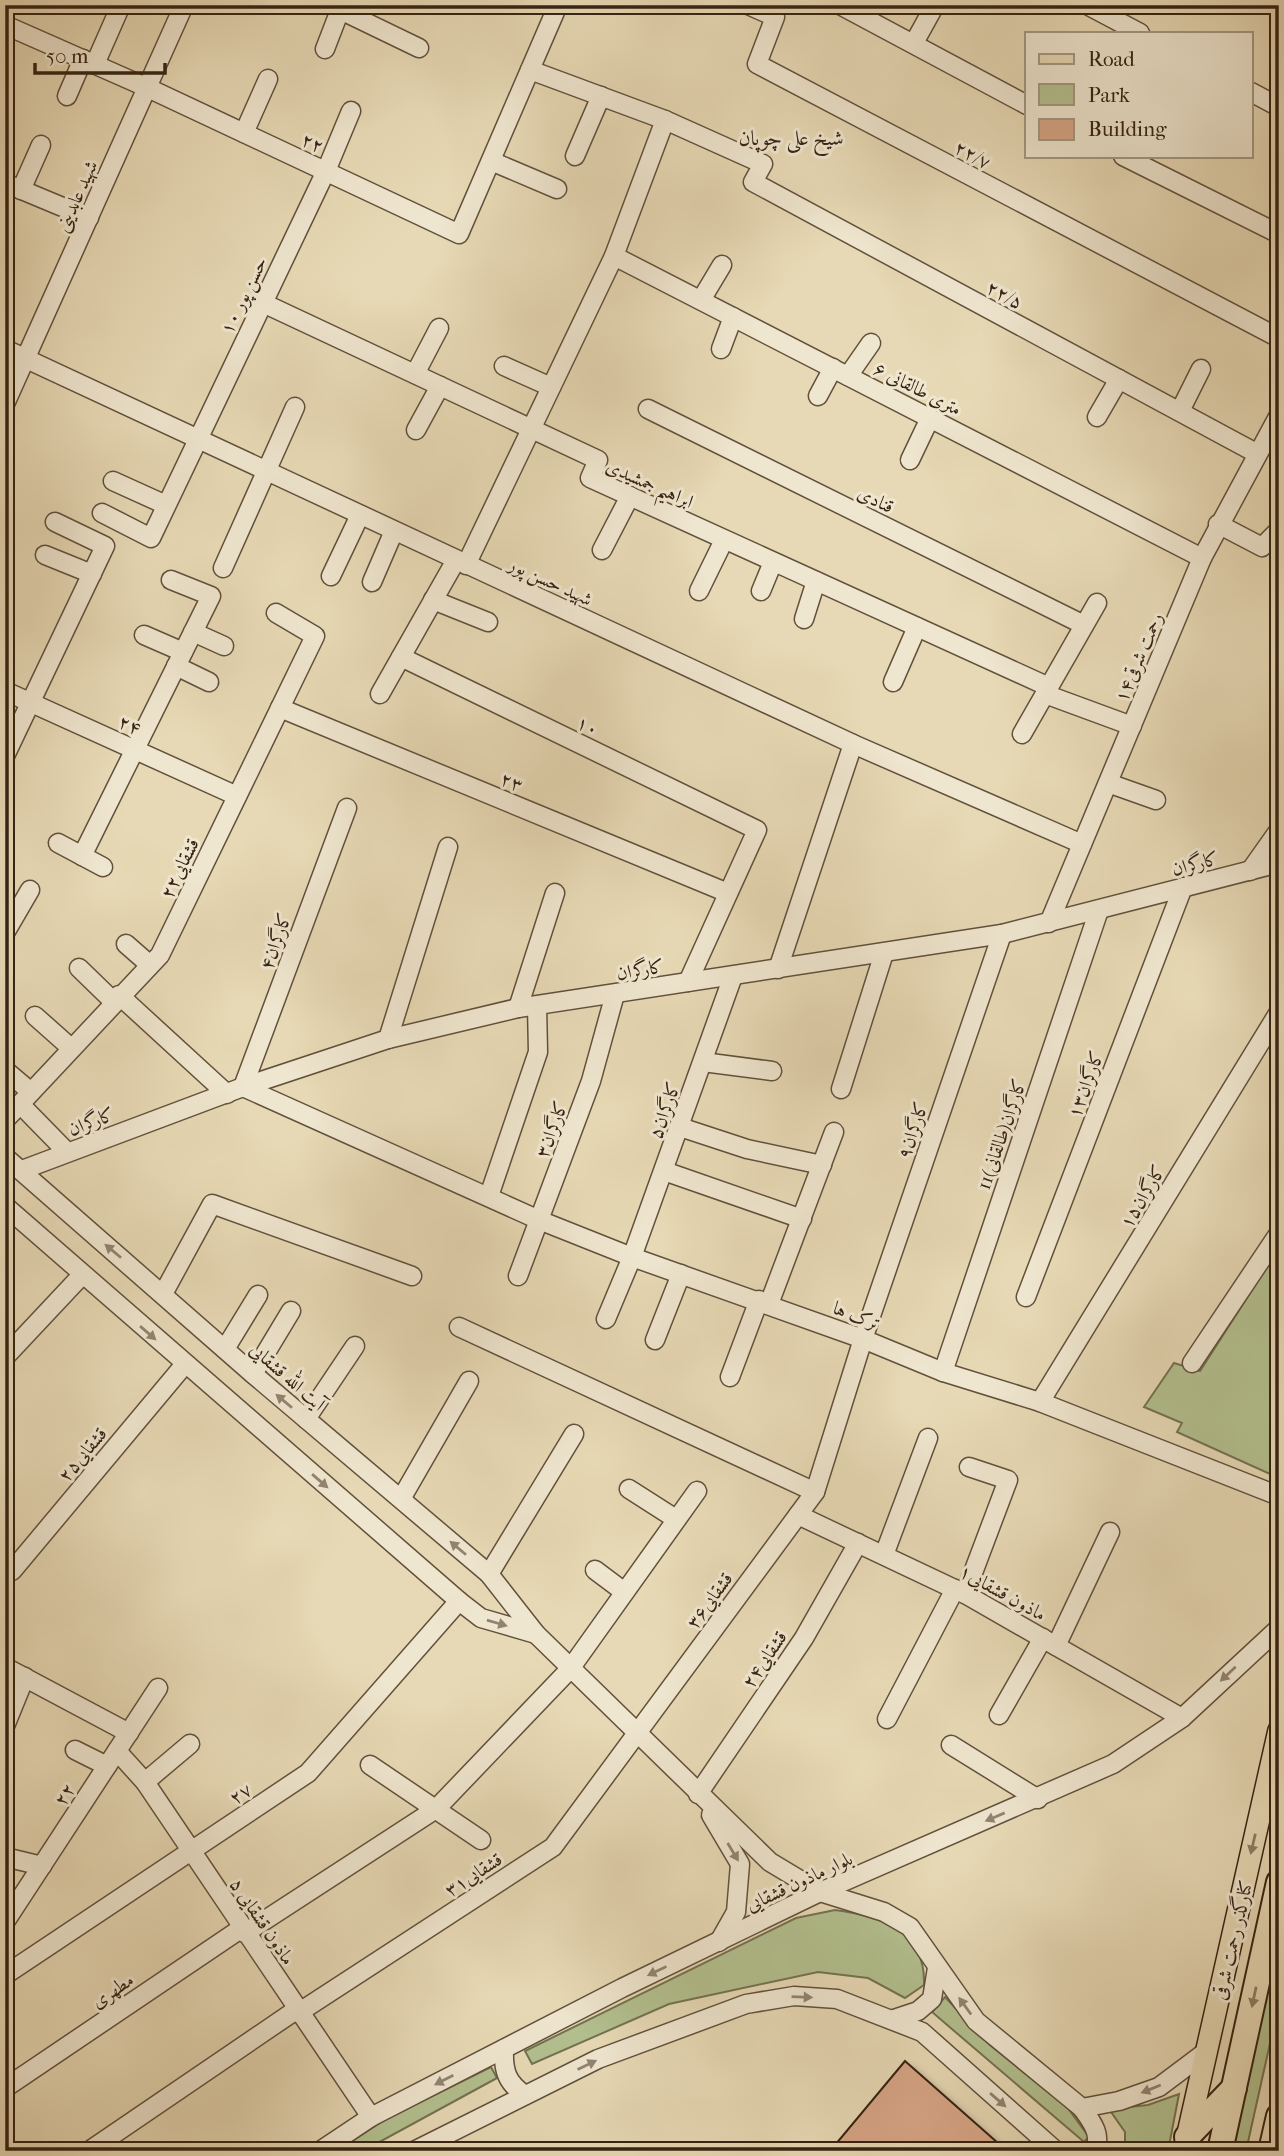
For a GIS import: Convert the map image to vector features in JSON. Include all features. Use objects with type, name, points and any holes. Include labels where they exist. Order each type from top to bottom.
[{"type":"highway","points":[[1220,2151],[1279,1882]]},
{"type":"highway","points":[[1186,2144],[1234,2088]]},
{"type":"highway","points":[[1271,2151],[1279,2116]]},
{"type":"main road","name":"کنارگذر رحمت شرقی","points":[[1186,2144],[1279,1730]]},
{"type":"street","points":[[67,96],[121,5]]},
{"type":"street","name":"شهید عابدینی","points":[[6,400],[184,5]]},
{"type":"street","points":[[557,189],[491,161],[558,5]]},
{"type":"street","name":"۲۲/۷","points":[[748,5],[775,17],[757,64],[1279,338]]},
{"type":"street","points":[[840,5],[1025,104]]},
{"type":"street","points":[[915,43],[935,5]]},
{"type":"street","points":[[1087,5],[1138,32]]},
{"type":"street","points":[[325,49],[335,8],[419,48]]},
{"type":"street","name":"۲۲","points":[[5,25],[148,88],[459,234],[491,161]]},
{"type":"street","points":[[380,694],[433,600],[461,562],[531,429],[614,256],[665,120],[530,70]]},
{"type":"street","points":[[244,133],[268,79]]},
{"type":"street","points":[[1252,93],[1279,107]]},
{"type":"street","points":[[575,156],[601,96]]},
{"type":"street","name":"۱۰ حسن پور","points":[[102,513],[151,538],[326,172],[351,111]]},
{"type":"street","name":"۲۲/۵","points":[[665,120],[763,164],[752,183],[1256,453]]},
{"type":"street","points":[[41,145],[13,187],[89,218]]},
{"type":"street","points":[[1127,158],[1279,234]]},
{"type":"street","name":"۶ متری طالقانی","points":[[614,256],[1202,558]]},
{"type":"street","points":[[701,300],[722,265]]},
{"type":"street","name":"ابراهیم جمشیدی","points":[[262,303],[598,460],[590,478],[917,627],[1047,691],[1132,726]]},
{"type":"street","points":[[721,349],[733,317]]},
{"type":"street","points":[[415,374],[439,328]]},
{"type":"street","points":[[818,396],[871,343]]},
{"type":"street","name":"شهید حسن پور","points":[[5,349],[853,744],[1082,844]]},
{"type":"street","points":[[503,366],[551,387]]},
{"type":"street","points":[[1180,411],[1201,369]]},
{"type":"street","points":[[1097,417],[1119,379]]},
{"type":"street","points":[[416,430],[440,386]]},
{"type":"street","points":[[223,568],[295,407]]},
{"type":"street","name":"قنادی","points":[[648,409],[1084,625]]},
{"type":"street","name":"۱۴رحمت شرقی","points":[[1049,923],[1202,558],[1256,453],[1279,415]]},
{"type":"street","points":[[910,460],[930,418]]},
{"type":"street","points":[[113,481],[166,505]]},
{"type":"street","points":[[602,550],[629,496]]},
{"type":"street","points":[[331,576],[360,514]]},
{"type":"street","points":[[5,756],[105,546],[55,522]]},
{"type":"street","points":[[1218,524],[1262,547],[1279,530]]},
{"type":"street","points":[[372,582],[394,531]]},
{"type":"street","points":[[699,591],[724,540]]},
{"type":"street","points":[[45,555],[92,574]]},
{"type":"street","points":[[761,591],[773,562]]},
{"type":"street","points":[[82,856],[211,596],[171,580]]},
{"type":"street","points":[[804,619],[816,581]]},
{"type":"street","points":[[433,600],[488,622]]},
{"type":"street","points":[[1022,734],[1097,603]]},
{"type":"street","name":"۲۲قشقایی","points":[[5,1120],[116,998],[160,955],[315,636],[276,613]]},
{"type":"street","points":[[893,682],[917,627]]},
{"type":"street","points":[[193,632],[223,646]]},
{"type":"street","points":[[144,635],[209,682]]},
{"type":"street","name":"۱۰","points":[[401,657],[757,830],[729,893]]},
{"type":"street","name":"۲۴","points":[[5,691],[237,796]]},
{"type":"street","name":"۲۳","points":[[280,708],[729,893]]},
{"type":"street","points":[[778,969],[853,744]]},
{"type":"street","points":[[1108,783],[1156,800]]},
{"type":"street","name":"کارگران۴","points":[[235,1091],[347,808]]},
{"type":"street","points":[[1250,871],[1279,830]]},
{"type":"street","points":[[58,843],[103,867]]},
{"type":"street","points":[[388,1039],[448,848]]},
{"type":"street","name":"کارگران","points":[[22,1170],[235,1091],[388,1039],[518,1009],[1002,934],[1279,863]]},
{"type":"street","name":"کارگران۱۳","points":[[1026,1297],[1183,887]]},
{"type":"street","points":[[5,933],[30,890]]},
{"type":"street","points":[[518,1009],[555,893]]},
{"type":"street","points":[[688,982],[729,893]]},
{"type":"street","name":"11کارگران(طالقانی)","points":[[943,1372],[1099,910]]},
{"type":"street","name":"کارگران۹","points":[[816,1492],[863,1339],[1002,934]]},
{"type":"street","points":[[126,944],[150,965]]},
{"type":"street","points":[[841,1089],[884,953]]},
{"type":"street","name":"ترک ها","points":[[79,968],[235,1091],[632,1257],[764,1302],[943,1372],[1040,1402],[1279,1496]]},
{"type":"street","name":"کارگران۵","points":[[606,1319],[664,1171],[733,976]]},
{"type":"street","name":"کارگران۳","points":[[518,1276],[591,1081],[615,994]]},
{"type":"street","points":[[489,1196],[538,1052],[537,1006]]},
{"type":"street","name":"۱۵کارگران","points":[[1040,1402],[1279,1012]]},
{"type":"street","points":[[35,1016],[71,1048]]},
{"type":"street","points":[[703,1062],[772,1071]]},
{"type":"street","points":[[5,1070],[67,1152]]},
{"type":"street","points":[[680,1127],[747,1149],[822,1166]]},
{"type":"street","points":[[730,1377],[802,1219],[834,1132]]},
{"type":"street","name":"آیت الله قشقایی","points":[[5,1157],[253,1374],[489,1574],[536,1634],[698,1794]]},
{"type":"street","points":[[664,1171],[802,1219]]},
{"type":"street","points":[[163,1294],[212,1204],[412,1276]]},
{"type":"street","name":"آیت الله قشقایی","points":[[5,1206],[459,1601],[481,1618],[536,1634]]},
{"type":"street","points":[[1192,1363],[1279,1233]]},
{"type":"street","points":[[655,1340],[681,1274]]},
{"type":"street","points":[[5,1357],[82,1275]]},
{"type":"street","points":[[225,1349],[258,1295]]},
{"type":"street","points":[[253,1374],[291,1311]]},
{"type":"street","points":[[459,1327],[816,1492]]},
{"type":"street","points":[[306,1419],[355,1346]]},
{"type":"street","name":"قشقایی۲۵","points":[[9,1568],[185,1364]]},
{"type":"street","points":[[401,1499],[469,1381]]},
{"type":"street","points":[[489,1574],[574,1434]]},
{"type":"street","points":[[884,1555],[928,1438]]},
{"type":"street","points":[[887,1719],[960,1591],[1008,1480],[969,1467]]},
{"type":"street","points":[[629,1489],[676,1519]]},
{"type":"street","name":"مطهری","points":[[5,2088],[436,1809],[570,1668],[622,1591],[696,1491]]},
{"type":"street","name":"قشقایی۳۶","points":[[637,1733],[816,1492]]},
{"type":"street","name":"ماذون قشقایی۱","points":[[798,1515],[960,1591],[1182,1718]]},
{"type":"street","points":[[999,1715],[1049,1642],[1110,1531]]},
{"type":"street","name":"قشقایی۲۴","points":[[698,1794],[804,1638],[858,1543]]},
{"type":"street","points":[[595,1570],[622,1591]]},
{"type":"street","name":"۲۷","points":[[5,1975],[308,1773],[459,1601]]},
{"type":"street","name":"بلوار ماذون قشقایی","points":[[320,2151],[371,2118],[504,2049],[820,1892],[1113,1764],[1182,1718],[1279,1628]]},
{"type":"street","points":[[5,1667],[129,1733]]},
{"type":"street","points":[[5,1726],[24,1677]]},
{"type":"street","name":"۲۲","points":[[5,1922],[158,1689]]},
{"type":"street","name":"۳۱قشقایی","points":[[89,2151],[297,2011],[553,1847],[637,1733]]},
{"type":"street","points":[[145,1782],[190,1744]]},
{"type":"street","points":[[951,1745],[1038,1799]]},
{"type":"street","points":[[75,1750],[112,1758]]},
{"type":"street","name":"ماذون قشقایی ۵","points":[[112,1758],[145,1782],[371,2118]]},
{"type":"street","points":[[370,1765],[481,1840]]},
{"type":"street","points":[[698,1794],[769,1862],[820,1892],[884,1912],[910,1927],[976,2021],[1082,2108],[1097,2129],[1097,2147],[1094,2151]]},
{"type":"street","points":[[698,1794],[740,1864],[736,1912],[719,1942]]},
{"type":"street","points":[[5,1857],[42,1866]]},
{"type":"street","points":[[894,2019],[918,2011],[932,1999],[937,1968]]},
{"type":"street","points":[[414,2151],[598,2059],[746,2004],[794,1996],[837,1999],[922,2032],[1056,2151]]},
{"type":"street","points":[[504,2049],[506,2076],[513,2087],[525,2095]]},
{"type":"street","points":[[1082,2108],[1119,2101],[1159,2087],[1207,2051]]},
{"type":"green space","points":[[1279,1248],[1279,1478],[1177,1432],[1182,1423],[1144,1407],[1174,1363],[1200,1371]]},
{"type":"green space","points":[[835,1910],[869,1917],[898,1929],[917,1951],[923,1966],[924,1985],[905,1998],[868,1978],[818,1972],[669,2004],[532,2064],[525,2051],[796,1918]]},
{"type":"green space","points":[[1279,1917],[1279,2003],[1246,2151],[1230,2151]]},
{"type":"green space","points":[[945,1997],[990,2045],[1067,2107],[1089,2137],[1084,2142],[932,2012]]},
{"type":"green space","points":[[491,2067],[497,2078],[363,2151],[337,2151],[386,2119]]},
{"type":"green space","points":[[1179,2094],[1168,2151],[1125,2151],[1125,2132],[1109,2109],[1148,2105]]},
{"type":"building","points":[[905,2061],[1007,2151],[830,2151]]},
{"type":"district","name":"شیخ علی چوپان","points":[[791,138]]}]
